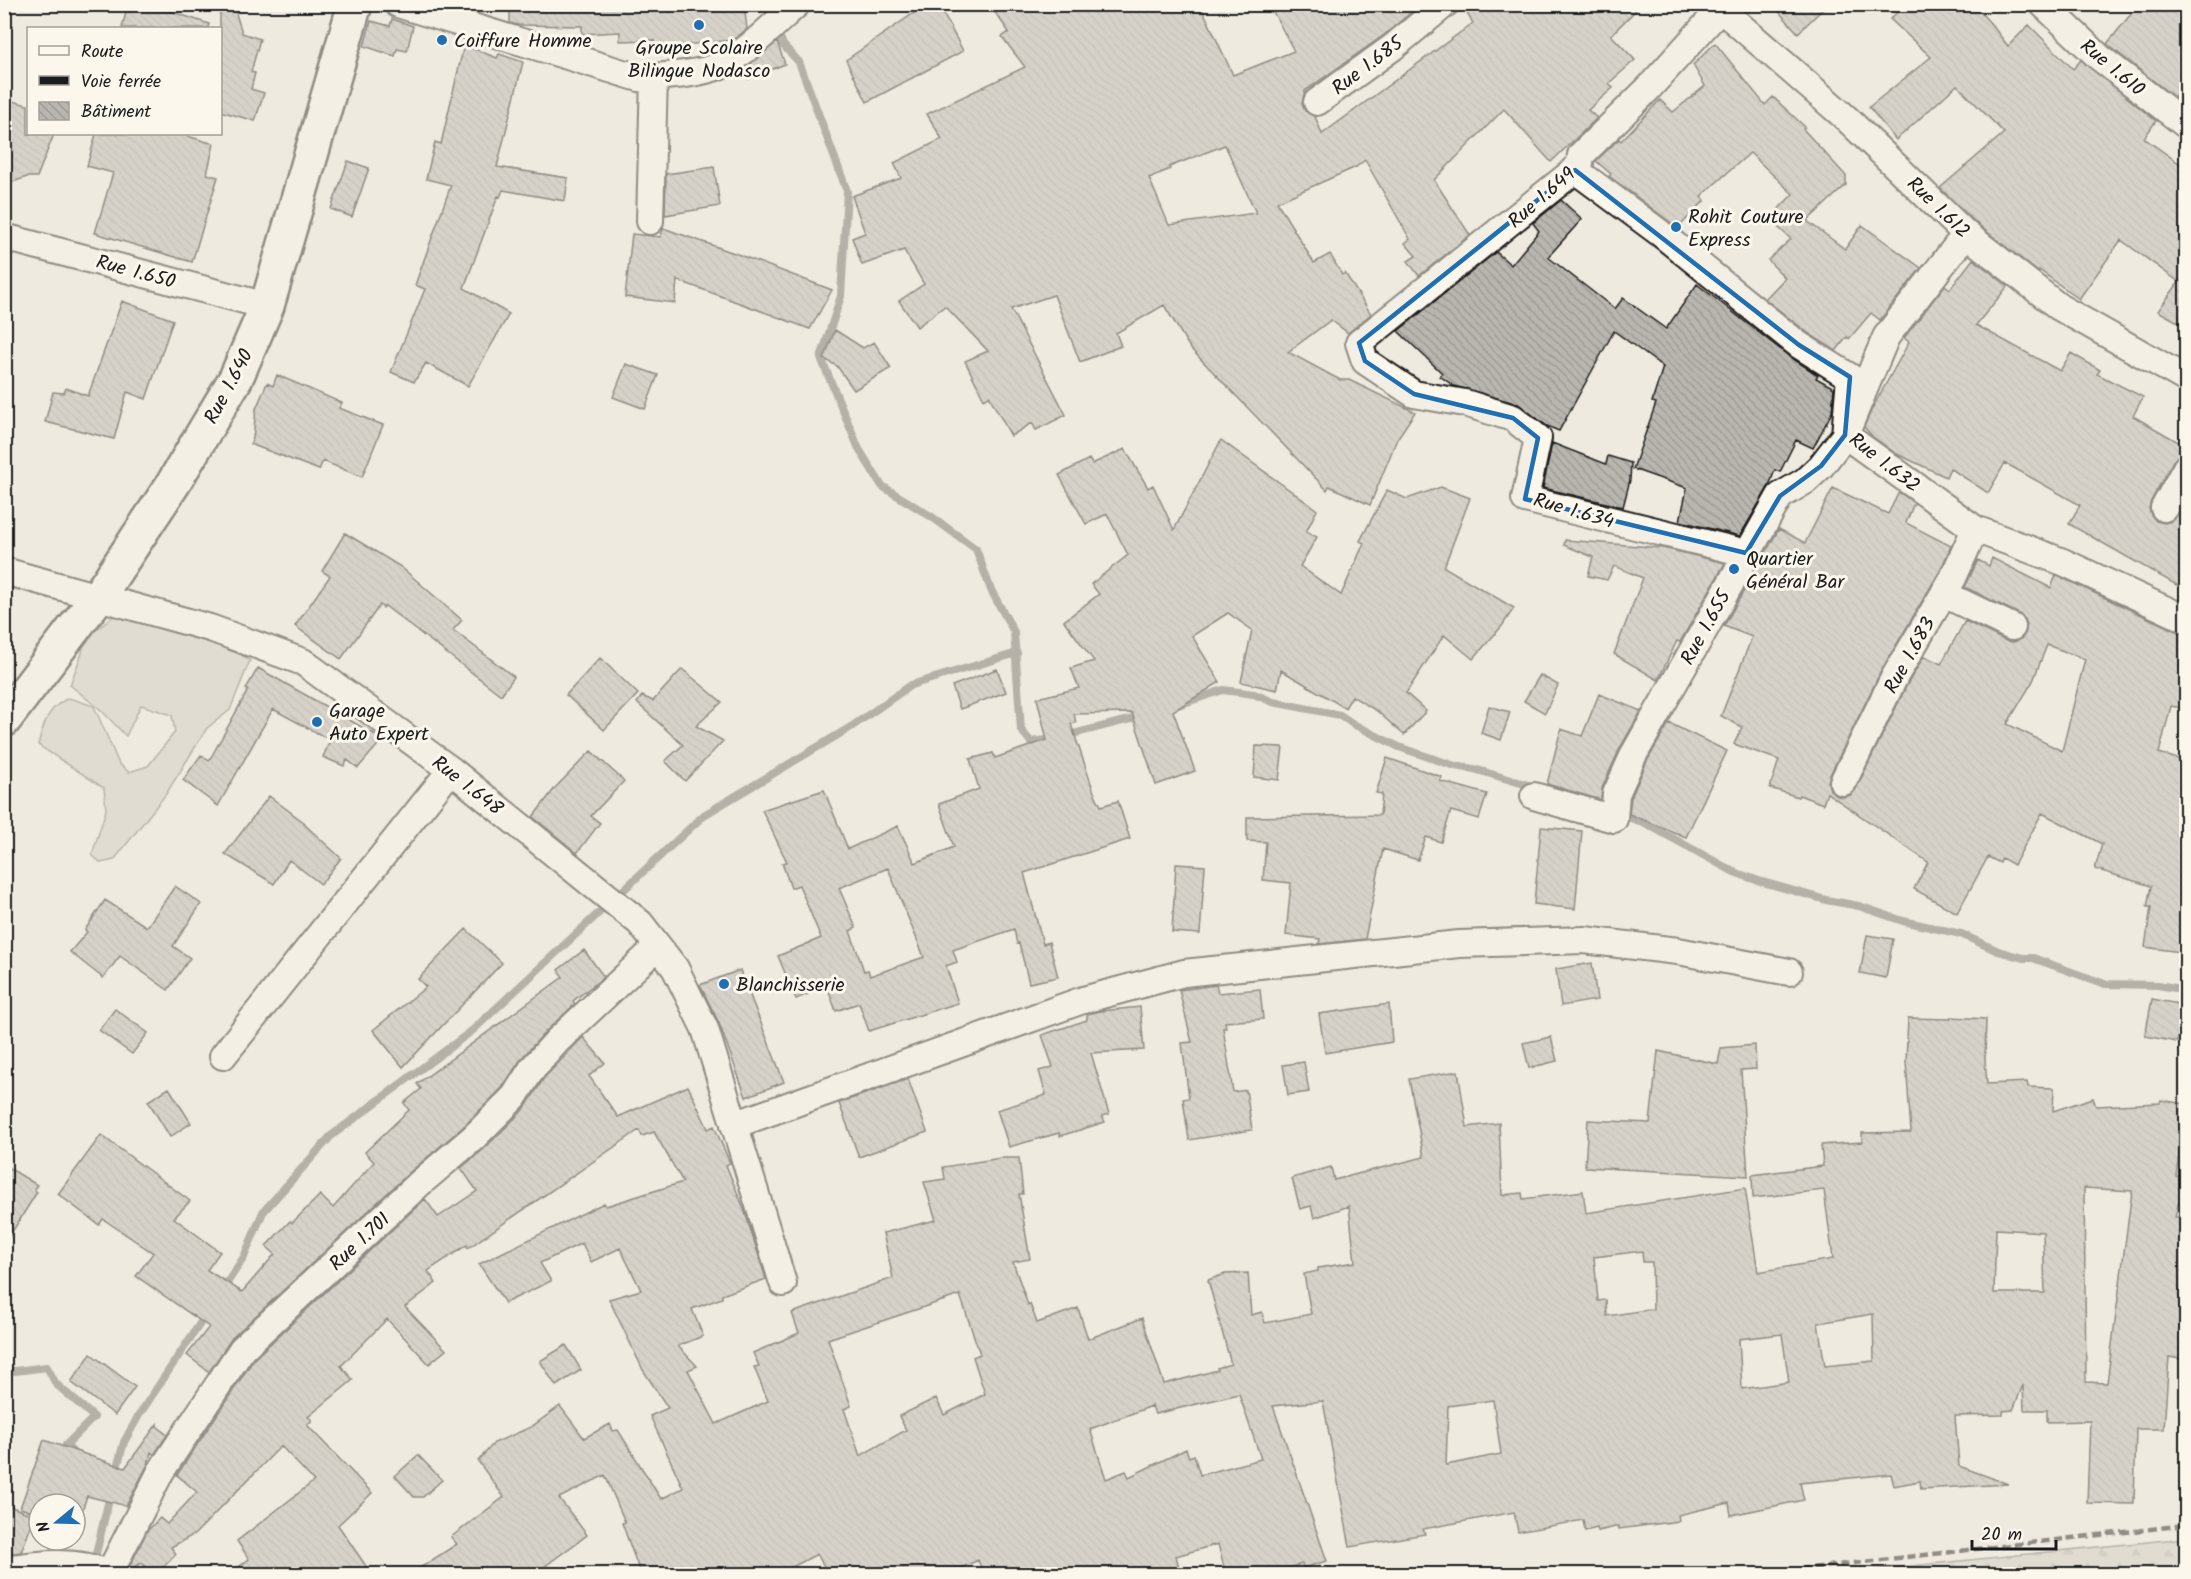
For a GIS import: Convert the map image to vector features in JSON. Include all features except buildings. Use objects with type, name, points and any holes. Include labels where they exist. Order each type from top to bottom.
[{"type":"street","name":"Rue 1.640","points":[[4,720],[98,597],[173,484],[230,387],[267,306],[355,4]]},
{"type":"street","points":[[398,4],[639,78],[680,75],[720,65],[753,42],[797,4]]},
{"type":"street","name":"Rue 1.685","points":[[1317,102],[1393,47],[1445,4]]},
{"type":"street","name":"Rue 1.610","points":[[2043,4],[2098,57],[2187,125]]},
{"type":"street","name":"Rue 1.649","points":[[1359,343],[1575,171],[1580,163],[1581,155],[1647,90],[1720,6]]},
{"type":"street","name":"Rue 1.612","points":[[1720,6],[1846,118],[1966,234],[2059,307],[2187,379]]},
{"type":"street","points":[[650,221],[654,76]]},
{"type":"street","name":"Rue 1.632","points":[[1575,171],[1660,233],[1800,345],[1850,377],[1845,435],[1975,528],[2063,562],[2187,619]]},
{"type":"street","name":"Rue 1.655","points":[[1534,796],[1614,819],[1616,794],[1634,754],[1780,496],[1805,481],[1821,466],[1845,435],[1886,337],[1966,234]]},
{"type":"street","name":"Rue 1.650","points":[[4,237],[267,306]]},
{"type":"street","name":"Rue 1.634","points":[[1359,343],[1365,361],[1414,394],[1465,403],[1513,418],[1538,438],[1525,499],[1746,554]]},
{"type":"street","points":[[2164,508],[2187,468]]},
{"type":"street","name":"Rue 1.683","points":[[1843,782],[1895,676],[1944,594],[1975,528]]},
{"type":"street","name":"Rue 1.648","points":[[4,571],[210,628],[303,662],[451,770],[640,923],[675,968],[705,1029],[783,1283]]},
{"type":"street","points":[[1944,594],[2012,627]]},
{"type":"street","points":[[223,1056],[451,770]]},
{"type":"street","points":[[734,1125],[1083,1000],[1184,973],[1459,944],[1584,940],[1678,951],[1789,972]]},
{"type":"street","name":"Rue 1.701","points":[[100,1572],[161,1471],[242,1349],[420,1183],[473,1138],[514,1097],[532,1069],[557,1041],[658,946]]},
{"type":"street","points":[[4,1569],[50,1563],[100,1572]]},
{"type":"highlighted area","points":[[1575,170],[1799,345],[1850,377],[1845,435],[1821,466],[1780,496],[1746,553],[1525,499],[1538,438],[1513,418],[1414,394],[1365,361],[1359,343]]},
{"type":"green space","points":[[117,614],[201,632],[250,660],[230,710],[207,728],[166,794],[114,860],[101,863],[92,855],[106,810],[104,788],[38,745],[51,711],[69,698],[94,706],[119,764],[129,772],[148,766],[175,732],[172,715],[141,705],[126,736],[101,710],[70,685],[82,653],[84,639]]},
{"type":"green space","points":[[2186,1538],[2186,1574],[1832,1574]]},
{"type":"waterway","points":[[776,27],[783,45],[799,62],[847,191],[841,296],[821,358],[859,449],[882,486],[932,517],[976,549],[991,590],[1014,632],[1021,730],[1031,742],[1053,739]]},
{"type":"waterway","points":[[221,1292],[244,1257],[263,1212],[331,1136],[473,1030],[704,815],[851,727],[911,685],[1017,653]]},
{"type":"waterway","points":[[1178,705],[1223,690],[1254,694],[1273,702],[1340,715],[1399,747],[1455,766],[1474,769],[1538,788]]},
{"type":"waterway","points":[[1065,736],[1143,716]]},
{"type":"waterway","points":[[1619,814],[1645,823],[1734,872],[1759,881],[1826,900],[1859,906],[1903,921],[1961,934],[1998,951],[2023,958],[2033,958],[2105,984],[2158,985],[2186,990]]},
{"type":"waterway","points":[[115,1475],[124,1442],[139,1415],[207,1313]]},
{"type":"waterway","points":[[4,1369],[15,1371],[47,1367],[56,1384],[94,1417],[66,1445],[76,1456]]},
{"type":"waterway","points":[[93,1566],[111,1491]]},
{"type":"railway","points":[[1759,1574],[2186,1525]]},
{"type":"place","name":"Groupe Scolaire Bilingue Nodasco","points":[[699,25]]},
{"type":"place","name":"Coiffure Homme","points":[[442,40]]},
{"type":"place","name":"Rohit Couture Express","points":[[1676,227]]},
{"type":"place","name":"Quartier Général Bar","points":[[1734,569]]},
{"type":"place","name":"Garage Auto Expert","points":[[317,722]]},
{"type":"place","name":"Blanchisserie","points":[[724,984]]}]
